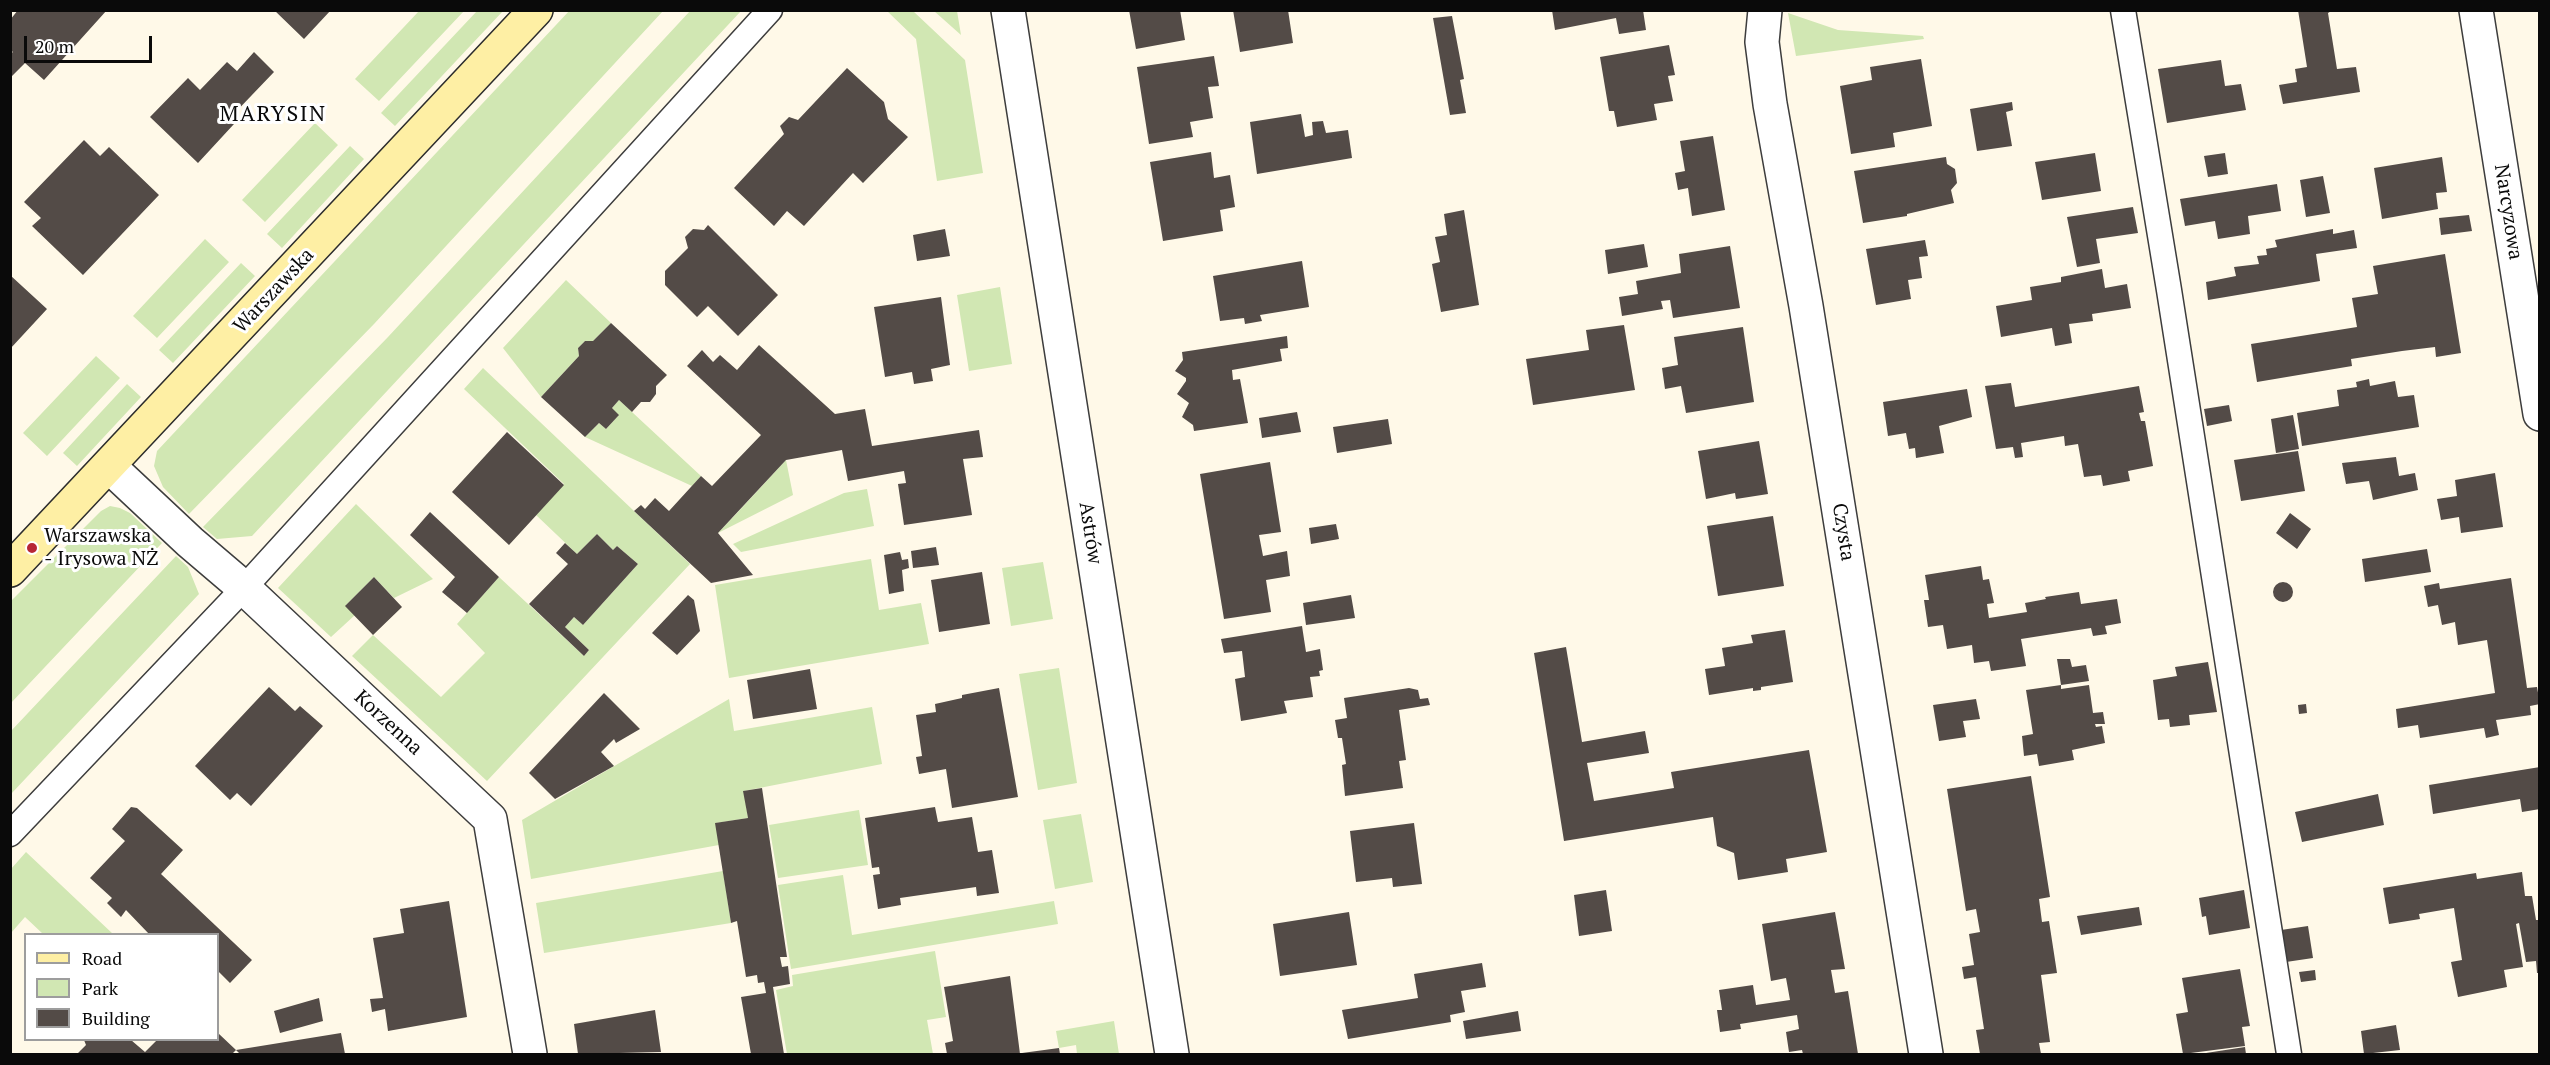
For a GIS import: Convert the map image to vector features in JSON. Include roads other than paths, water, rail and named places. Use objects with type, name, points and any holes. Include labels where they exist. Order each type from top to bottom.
[{"type":"street","name":"Warszawska","points":[[10,570],[110,467],[536,10]]},
{"type":"street","name":"Astrów","points":[[1008,10],[1172,1054]]},
{"type":"street","name":"Czysta","points":[[1765,10],[1762,42],[1768,94],[1806,306],[1926,1054]]},
{"type":"street","name":"Narcyzowa","points":[[2476,10],[2540,414]]},
{"type":"street","name":"Korzenna","points":[[110,467],[190,542],[244,588],[490,819],[530,1054]]},
{"type":"lane","points":[[10,834],[244,588],[771,10]]},
{"type":"lane","points":[[2123,10],[2289,1054]]},
{"type":"place","name":"Warszawska - Irysowa NŻ","points":[[32,548]]},
{"type":"district","name":"MARYSIN","points":[[273,115]]}]
